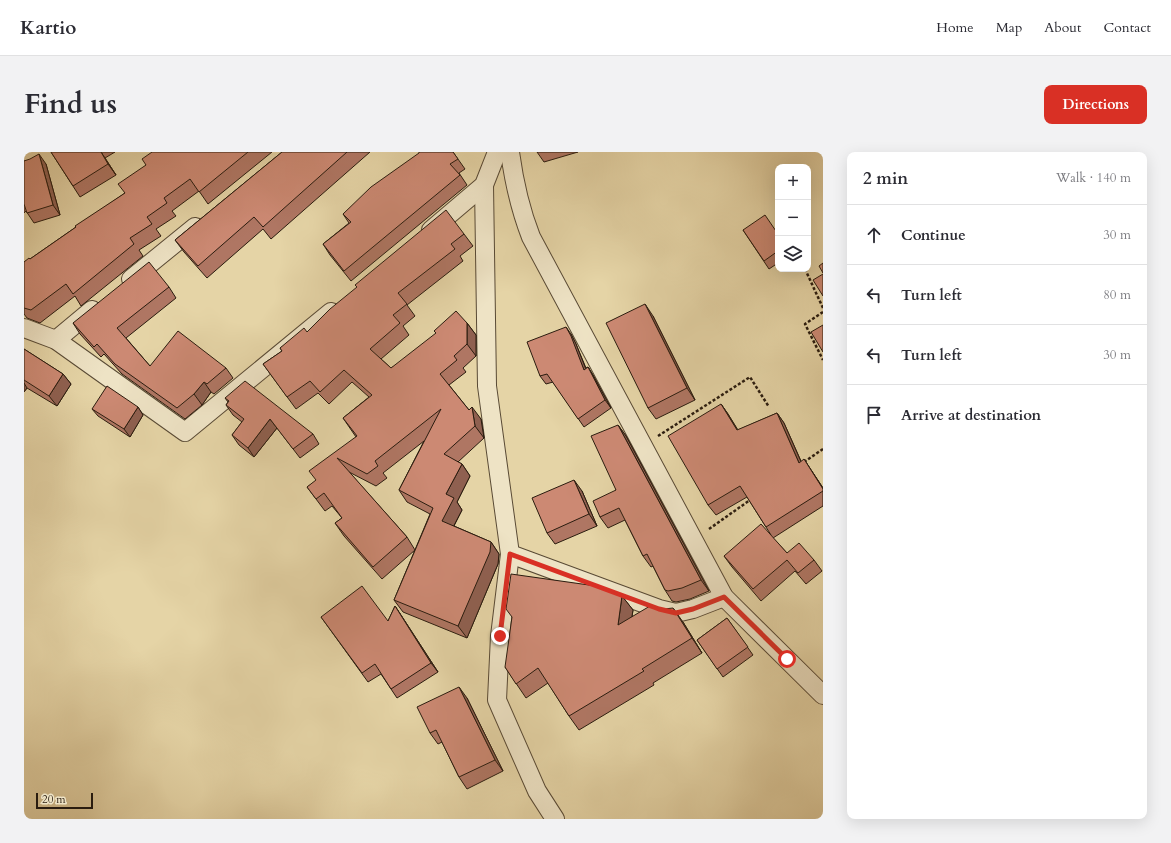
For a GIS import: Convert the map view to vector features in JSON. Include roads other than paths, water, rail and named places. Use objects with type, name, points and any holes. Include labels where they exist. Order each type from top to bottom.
[{"type":"street","points":[[498,152],[484,185],[487,386],[510,554],[500,636],[497,700],[537,791],[555,819]]},
{"type":"street","points":[[510,152],[513,178],[521,212],[531,237],[724,597],[823,695]]},
{"type":"street","points":[[420,239],[484,185]]},
{"type":"street","points":[[56,340],[209,216]]},
{"type":"street","points":[[24,328],[56,340],[185,432],[343,303]]},
{"type":"street","points":[[510,554],[659,609],[676,613],[693,609],[724,597]]}]
